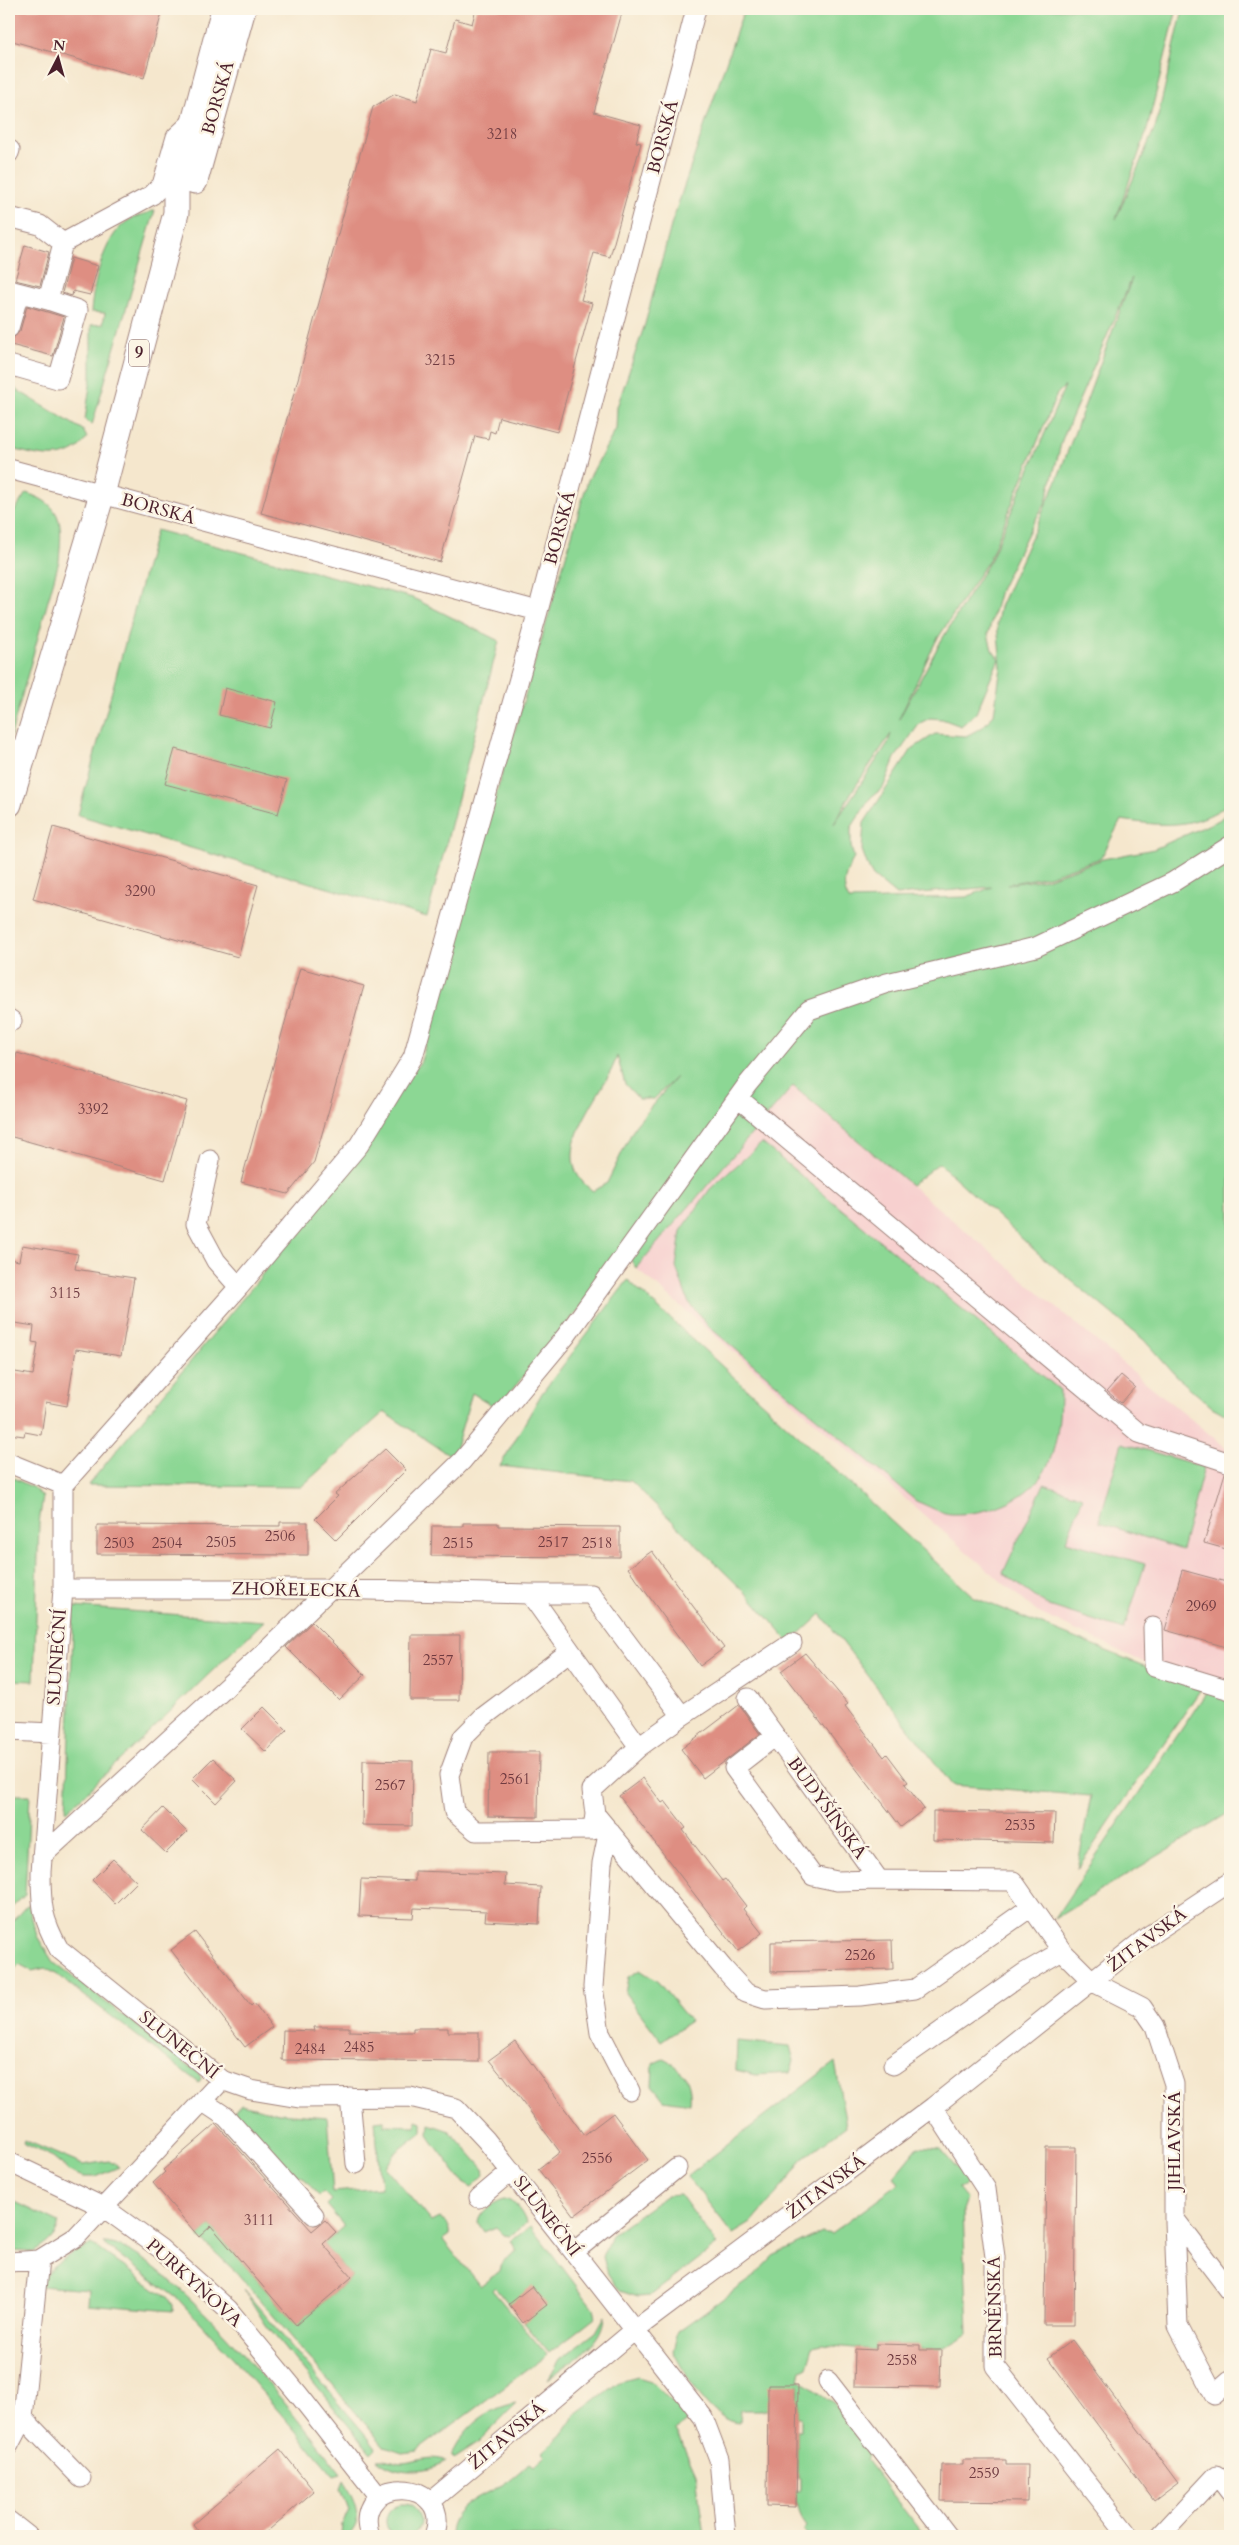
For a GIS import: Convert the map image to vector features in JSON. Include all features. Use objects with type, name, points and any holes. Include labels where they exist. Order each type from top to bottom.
[{"type":"main road","name":"BORSKÁ","points":[[9,804],[102,494],[176,213],[176,190],[192,122],[224,9]]},
{"type":"main road","name":"BORSKÁ","points":[[176,213],[191,193],[243,9]]},
{"type":"street","name":"BORSKÁ","points":[[102,494],[538,611],[696,9]]},
{"type":"street","points":[[48,300],[63,243],[152,195],[162,185],[176,137],[192,122]]},
{"type":"street","points":[[9,217],[40,225],[63,243]]},
{"type":"street","points":[[9,328],[14,291],[78,310],[58,379],[9,365]]},
{"type":"street","points":[[9,469],[102,494]]},
{"type":"street","points":[[9,1463],[63,1485],[239,1287],[359,1145],[413,1057],[538,611]]},
{"type":"street","points":[[42,1856],[269,1648],[462,1461],[566,1336],[738,1098],[809,1010],[887,983],[1036,947],[1173,882],[1230,846]]},
{"type":"street","points":[[738,1098],[1139,1433],[1230,1463]]},
{"type":"street","points":[[210,1160],[196,1224],[216,1261],[239,1287]]},
{"type":"street","name":"SLUNEČNÍ","points":[[63,1485],[63,1589],[57,1636],[52,1733],[42,1856],[41,1904],[46,1927],[59,1949],[222,2080],[251,2090],[299,2098],[410,2097],[456,2108],[511,2171],[704,2417],[719,2459],[726,2536]]},
{"type":"street","name":"ZHOŘELECKÁ","points":[[63,1589],[330,1590],[591,1594],[682,1716]]},
{"type":"street","points":[[530,1594],[569,1652],[639,1747]]},
{"type":"street","points":[[1153,1627],[1154,1667],[1230,1690]]},
{"type":"street","points":[[630,2091],[600,2033],[593,1987],[602,1863],[599,1824],[592,1790],[639,1747],[792,1643]]},
{"type":"street","points":[[569,1652],[483,1717],[463,1737],[449,1775],[454,1812],[476,1831],[599,1824]]},
{"type":"street","name":"BUDYŠÍNSKÁ","points":[[748,1698],[774,1737],[879,1880]]},
{"type":"street","points":[[9,1731],[52,1733]]},
{"type":"street","name":"BUDYŠÍNSKÁ","points":[[774,1737],[734,1768],[813,1876],[837,1881],[1013,1882],[1062,1951],[1093,1982]]},
{"type":"street","points":[[599,1824],[723,1968],[746,1992],[765,1999],[860,1996],[915,1989],[1031,1907]]},
{"type":"street","name":"ŽITAVSKÁ","points":[[430,2502],[636,2329],[934,2107],[1147,1937],[1230,1882]]},
{"type":"street","points":[[894,2065],[1024,1973],[1062,1951]]},
{"type":"street","name":"JIHLAVSKÁ","points":[[1093,1982],[1142,2007],[1155,2026],[1174,2084],[1174,2218],[1178,2326],[1214,2395],[1230,2381]]},
{"type":"street","points":[[11,2259],[39,2260],[76,2237],[222,2080]]},
{"type":"street","points":[[350,2097],[356,2164]]},
{"type":"street","points":[[202,2101],[226,2118],[314,2215]]},
{"type":"street","name":"BRNĚNSKÁ","points":[[934,2107],[986,2189],[995,2257],[995,2366],[1129,2536]]},
{"type":"street","name":"PURKYŇOVA","points":[[9,2162],[102,2207],[161,2249],[228,2309],[300,2395],[379,2497]]},
{"type":"street","points":[[574,2251],[677,2168]]},
{"type":"street","points":[[479,2198],[511,2171]]},
{"type":"street","points":[[1174,2218],[1230,2291]]},
{"type":"street","points":[[9,2445],[23,2418],[39,2260]]},
{"type":"street","points":[[828,2381],[948,2536]]},
{"type":"street","points":[[23,2418],[81,2478]]},
{"type":"street","points":[[1160,2536],[1217,2475],[1230,2492]]},
{"type":"street","points":[[370,2536],[368,2516],[379,2497],[390,2491],[402,2489],[420,2494],[430,2502],[436,2520],[434,2536]]},
{"type":"street","points":[[9,2521],[28,2536]]},
{"type":"shaded area","points":[[793,1086],[1230,1451],[1230,1690],[1154,1667],[1037,1612],[636,1268]]},
{"type":"green space","points":[[744,9],[1177,9],[1146,133],[1116,219],[1156,125],[1183,9],[1230,9],[1230,803],[1216,812],[1190,822],[1151,824],[1121,820],[1101,858],[1049,876],[1007,884],[1046,879],[1103,859],[1154,849],[1219,820],[1230,810],[1230,1417],[1212,1407],[1176,1376],[1144,1340],[1040,1255],[939,1163],[911,1185],[793,1086],[636,1268],[626,1253],[497,1408],[472,1393],[453,1457],[384,1412],[301,1487],[88,1485],[258,1280],[421,1061],[467,894],[588,480],[616,429],[617,407],[645,324],[672,222]],"holes":[[[1132,278],[1057,480],[1000,607],[997,623],[1001,667],[994,714],[983,727],[966,736],[935,734],[912,749],[864,823],[862,850],[869,869],[873,876],[896,895],[992,887],[966,897],[849,900],[845,889],[845,879],[854,858],[851,846],[851,828],[871,797],[883,788],[895,758],[920,723],[930,718],[942,719],[961,726],[976,713],[999,659],[992,650],[988,634],[1000,590],[1031,527],[1046,502],[1062,440]],[[1065,386],[991,559],[941,641],[899,719],[936,641],[990,558],[1057,394]],[[891,734],[888,743],[834,824],[851,793]],[[617,1056],[625,1084],[639,1099],[654,1099],[676,1077],[635,1126],[607,1183],[593,1191],[579,1177],[573,1160],[575,1143],[581,1125]]]},
{"type":"green space","points":[[155,210],[92,425],[85,420],[91,378],[91,325],[103,324],[105,313],[91,312],[97,276],[105,251],[118,230],[129,220]]},
{"type":"green space","points":[[9,381],[17,390],[83,430],[87,438],[79,447],[61,455],[40,455],[9,448]]},
{"type":"green space","points":[[26,493],[39,498],[54,511],[58,518],[61,537],[59,561],[9,742],[9,513],[12,515]]},
{"type":"green space","points":[[156,530],[413,598],[499,641],[427,917],[78,815]]},
{"type":"green space","points":[[762,1143],[1060,1390],[1059,1421],[1049,1463],[1044,1472],[1027,1491],[990,1509],[964,1514],[943,1513],[916,1501],[708,1326],[688,1301],[676,1267],[681,1231],[710,1189]]},
{"type":"green space","points":[[628,1280],[975,1598],[1201,1689],[1077,1869],[1091,1796],[952,1785],[821,1614],[790,1643],[752,1599],[631,1481],[500,1466],[542,1393]]},
{"type":"green space","points":[[1122,1443],[1204,1467],[1182,1550],[1099,1522]]},
{"type":"green space","points":[[9,1476],[32,1487],[43,1497],[39,1523],[34,1681],[9,1680]]},
{"type":"green space","points":[[1044,1484],[1083,1497],[1066,1541],[1145,1564],[1124,1630],[1046,1605],[1003,1573]]},
{"type":"green space","points":[[74,1607],[264,1621],[66,1812]]},
{"type":"green space","points":[[1208,1690],[1230,1697],[1230,1812],[1054,1919]]},
{"type":"green space","points":[[11,1795],[30,1795],[25,1895],[9,1910],[9,1798]]},
{"type":"green space","points":[[28,1904],[37,1936],[53,1962],[199,2073],[201,2079],[199,2083],[56,1974],[45,1968],[32,1971],[19,1964],[11,1974],[9,1970],[9,1925]]},
{"type":"green space","points":[[640,1970],[658,1982],[690,2021],[661,2041],[625,1993],[628,1977]]},
{"type":"green space","points":[[737,2041],[790,2046],[794,2061],[790,2073],[756,2075],[736,2070]]},
{"type":"green space","points":[[664,2059],[677,2067],[686,2077],[690,2089],[690,2104],[664,2100],[652,2085],[653,2064]]},
{"type":"green space","points":[[835,2062],[846,2126],[802,2159],[788,2180],[751,2223],[733,2234],[687,2176]]},
{"type":"green space","points":[[241,2104],[279,2113],[327,2117],[333,2192],[381,2188],[375,2121],[384,2120],[385,2125],[416,2126],[416,2120],[422,2122],[422,2132],[394,2154],[386,2168],[431,2222],[439,2218],[448,2224],[450,2235],[443,2240],[480,2286],[500,2271],[502,2262],[517,2251],[511,2241],[531,2226],[593,2308],[595,2317],[549,2353],[495,2287],[492,2290],[547,2355],[417,2451],[402,2453],[385,2447],[237,2273],[199,2237],[211,2226],[296,2325],[352,2277],[323,2244],[344,2226],[326,2205],[331,2200],[323,2192],[319,2196],[303,2177],[283,2171],[233,2113]]},
{"type":"green space","points":[[429,2124],[450,2131],[483,2168],[484,2175],[472,2187],[463,2182],[432,2141],[428,2135]]},
{"type":"green space","points":[[24,2140],[83,2165],[109,2161],[119,2167],[95,2177],[83,2177],[71,2172],[53,2157],[23,2143]]},
{"type":"green space","points":[[918,2147],[941,2149],[969,2182],[958,2188],[967,2199],[963,2210],[968,2334],[941,2350],[920,2350],[919,2345],[876,2344],[876,2350],[822,2345],[813,2347],[807,2367],[801,2370],[799,2379],[835,2404],[870,2448],[866,2460],[925,2536],[809,2536],[804,2530],[807,2527],[799,2514],[796,2501],[796,2491],[800,2491],[800,2478],[797,2478],[797,2430],[801,2430],[801,2417],[797,2417],[799,2384],[768,2410],[740,2410],[739,2423],[729,2421],[709,2406],[684,2372],[673,2351],[678,2331],[753,2277],[773,2256],[822,2232],[831,2234],[899,2184],[894,2176]]},
{"type":"green space","points":[[680,2194],[717,2245],[650,2296],[638,2297],[620,2291],[608,2274],[603,2257],[611,2235],[667,2195]]},
{"type":"green space","points":[[9,2199],[59,2223],[53,2236],[34,2252],[13,2251],[9,2246]]},
{"type":"green space","points":[[505,2199],[512,2202],[518,2208],[526,2223],[510,2236],[504,2235],[496,2227],[484,2232],[478,2223],[481,2215],[492,2205]]},
{"type":"green space","points":[[103,2243],[128,2250],[159,2272],[194,2303],[265,2379],[341,2474],[334,2476],[239,2365],[178,2299]]},
{"type":"green space","points":[[92,2244],[168,2298],[173,2305],[173,2311],[88,2304],[89,2290],[41,2286],[43,2278],[61,2260]]},
{"type":"green space","points":[[244,2290],[375,2446],[376,2448],[371,2453],[266,2325]]},
{"type":"green space","points":[[605,2316],[599,2336],[592,2345],[548,2379],[560,2359],[596,2332]]},
{"type":"green space","points":[[638,2377],[651,2381],[690,2420],[676,2429],[696,2474],[704,2536],[450,2536],[451,2526],[460,2510],[506,2483],[530,2463],[534,2466],[546,2455],[543,2452],[561,2436],[576,2414],[619,2382]]},
{"type":"green space","points":[[517,2403],[477,2443],[454,2458],[452,2454],[458,2444],[478,2420],[496,2409]]},
{"type":"green space","points":[[436,2458],[447,2462],[430,2469],[411,2471],[393,2468],[377,2459],[406,2463]]},
{"type":"green space","points":[[344,2480],[355,2501],[358,2516],[357,2523],[348,2536],[341,2536],[342,2524],[349,2510],[341,2488]]},
{"type":"green space","points":[[403,2504],[415,2509],[420,2521],[415,2533],[403,2538],[391,2533],[386,2521],[391,2509]]},
{"type":"building","points":[[9,9],[163,9],[144,78],[9,40]]},
{"type":"building","points":[[476,9],[623,9],[594,112],[641,125],[636,142],[641,143],[610,257],[594,253],[581,300],[592,303],[557,432],[499,417],[495,433],[490,431],[488,439],[475,436],[440,562],[261,513],[373,107],[395,94],[417,101],[431,49],[446,53],[455,19],[472,24]]},
{"type":"building","points":[[25,245],[49,252],[40,286],[15,280]]},
{"type":"building","points":[[71,258],[98,266],[90,295],[73,291],[72,296],[62,293]]},
{"type":"building","points":[[27,306],[64,317],[53,356],[11,345],[13,338],[20,331]]},
{"type":"building","points":[[225,688],[277,702],[270,728],[219,715]]},
{"type":"building","points":[[175,749],[287,780],[278,814],[165,784]]},
{"type":"building","points":[[53,827],[258,885],[238,957],[33,899]]},
{"type":"building","points":[[300,968],[364,986],[314,1162],[288,1194],[241,1182]]},
{"type":"building","points":[[17,1053],[187,1101],[165,1180],[9,1136],[9,1083]]},
{"type":"building","points":[[22,1245],[78,1254],[75,1269],[134,1278],[121,1356],[76,1349],[67,1406],[46,1402],[41,1435],[25,1432],[24,1436],[9,1434],[9,1371],[33,1375],[38,1343],[32,1342],[34,1326],[9,1322],[9,1259],[19,1261]]},
{"type":"building","points":[[1121,1375],[1135,1387],[1121,1403],[1107,1391]]},
{"type":"building","points":[[385,1449],[406,1470],[336,1540],[315,1519],[338,1496],[335,1494]]},
{"type":"building","points":[[1225,1473],[1230,1474],[1230,1550],[1204,1543]]},
{"type":"building","points":[[280,1522],[308,1522],[308,1555],[97,1554],[97,1525],[280,1526]]},
{"type":"building","points":[[463,1523],[498,1523],[498,1526],[620,1527],[620,1557],[431,1556],[432,1526],[463,1526]]},
{"type":"building","points":[[652,1551],[724,1648],[700,1666],[628,1568]]},
{"type":"building","points":[[1182,1570],[1230,1583],[1230,1648],[1165,1630]]},
{"type":"building","points":[[312,1622],[365,1675],[339,1700],[286,1647]]},
{"type":"building","points":[[411,1635],[460,1635],[459,1700],[410,1700]]},
{"type":"building","points":[[805,1653],[848,1704],[845,1706],[884,1757],[887,1754],[908,1782],[905,1784],[924,1809],[901,1827],[781,1671]]},
{"type":"building","points":[[739,1705],[760,1734],[703,1778],[681,1749]]},
{"type":"building","points":[[264,1707],[287,1730],[266,1752],[242,1729]]},
{"type":"building","points":[[489,1752],[539,1752],[538,1817],[488,1816]]},
{"type":"building","points":[[213,1758],[237,1781],[216,1803],[192,1779]]},
{"type":"building","points":[[363,1760],[413,1761],[412,1826],[362,1825]]},
{"type":"building","points":[[643,1778],[662,1803],[665,1801],[686,1828],[683,1830],[722,1881],[725,1879],[746,1906],[743,1909],[762,1933],[738,1951],[619,1796]]},
{"type":"building","points":[[163,1808],[187,1832],[166,1853],[142,1830]]},
{"type":"building","points":[[933,1811],[1055,1813],[1054,1843],[933,1840]]},
{"type":"building","points":[[113,1859],[137,1882],[115,1904],[92,1880]]},
{"type":"building","points":[[415,1871],[506,1874],[505,1885],[541,1887],[539,1924],[485,1921],[486,1911],[414,1908],[413,1918],[359,1916],[361,1879],[415,1881]]},
{"type":"building","points":[[195,1932],[251,2006],[254,2003],[272,2027],[245,2047],[171,1950]]},
{"type":"building","points":[[892,1940],[893,1969],[771,1972],[771,1942]]},
{"type":"building","points":[[314,2027],[349,2027],[349,2031],[381,2032],[413,2032],[413,2028],[448,2028],[448,2032],[479,2032],[479,2062],[282,2060],[283,2030],[315,2031]]},
{"type":"building","points":[[515,2041],[584,2135],[613,2113],[648,2160],[574,2216],[538,2169],[560,2152],[503,2075],[489,2060]]},
{"type":"building","points":[[216,2124],[312,2231],[325,2220],[336,2232],[323,2244],[352,2277],[296,2325],[211,2226],[199,2237],[153,2183],[165,2172],[163,2170]]},
{"type":"building","points":[[1046,2147],[1076,2147],[1074,2325],[1044,2325]]},
{"type":"building","points":[[532,2286],[547,2305],[523,2323],[509,2304]]},
{"type":"building","points":[[1072,2340],[1178,2483],[1154,2501],[1048,2358]]},
{"type":"building","points":[[876,2344],[920,2345],[920,2350],[941,2350],[940,2387],[854,2386],[855,2349],[876,2350]]},
{"type":"building","points":[[768,2385],[798,2385],[796,2507],[767,2506]]},
{"type":"building","points":[[280,2449],[314,2491],[262,2536],[202,2536],[193,2524]]},
{"type":"building","points":[[963,2460],[1006,2460],[1006,2465],[1028,2465],[1027,2502],[941,2501],[942,2465],[963,2465]]}]
